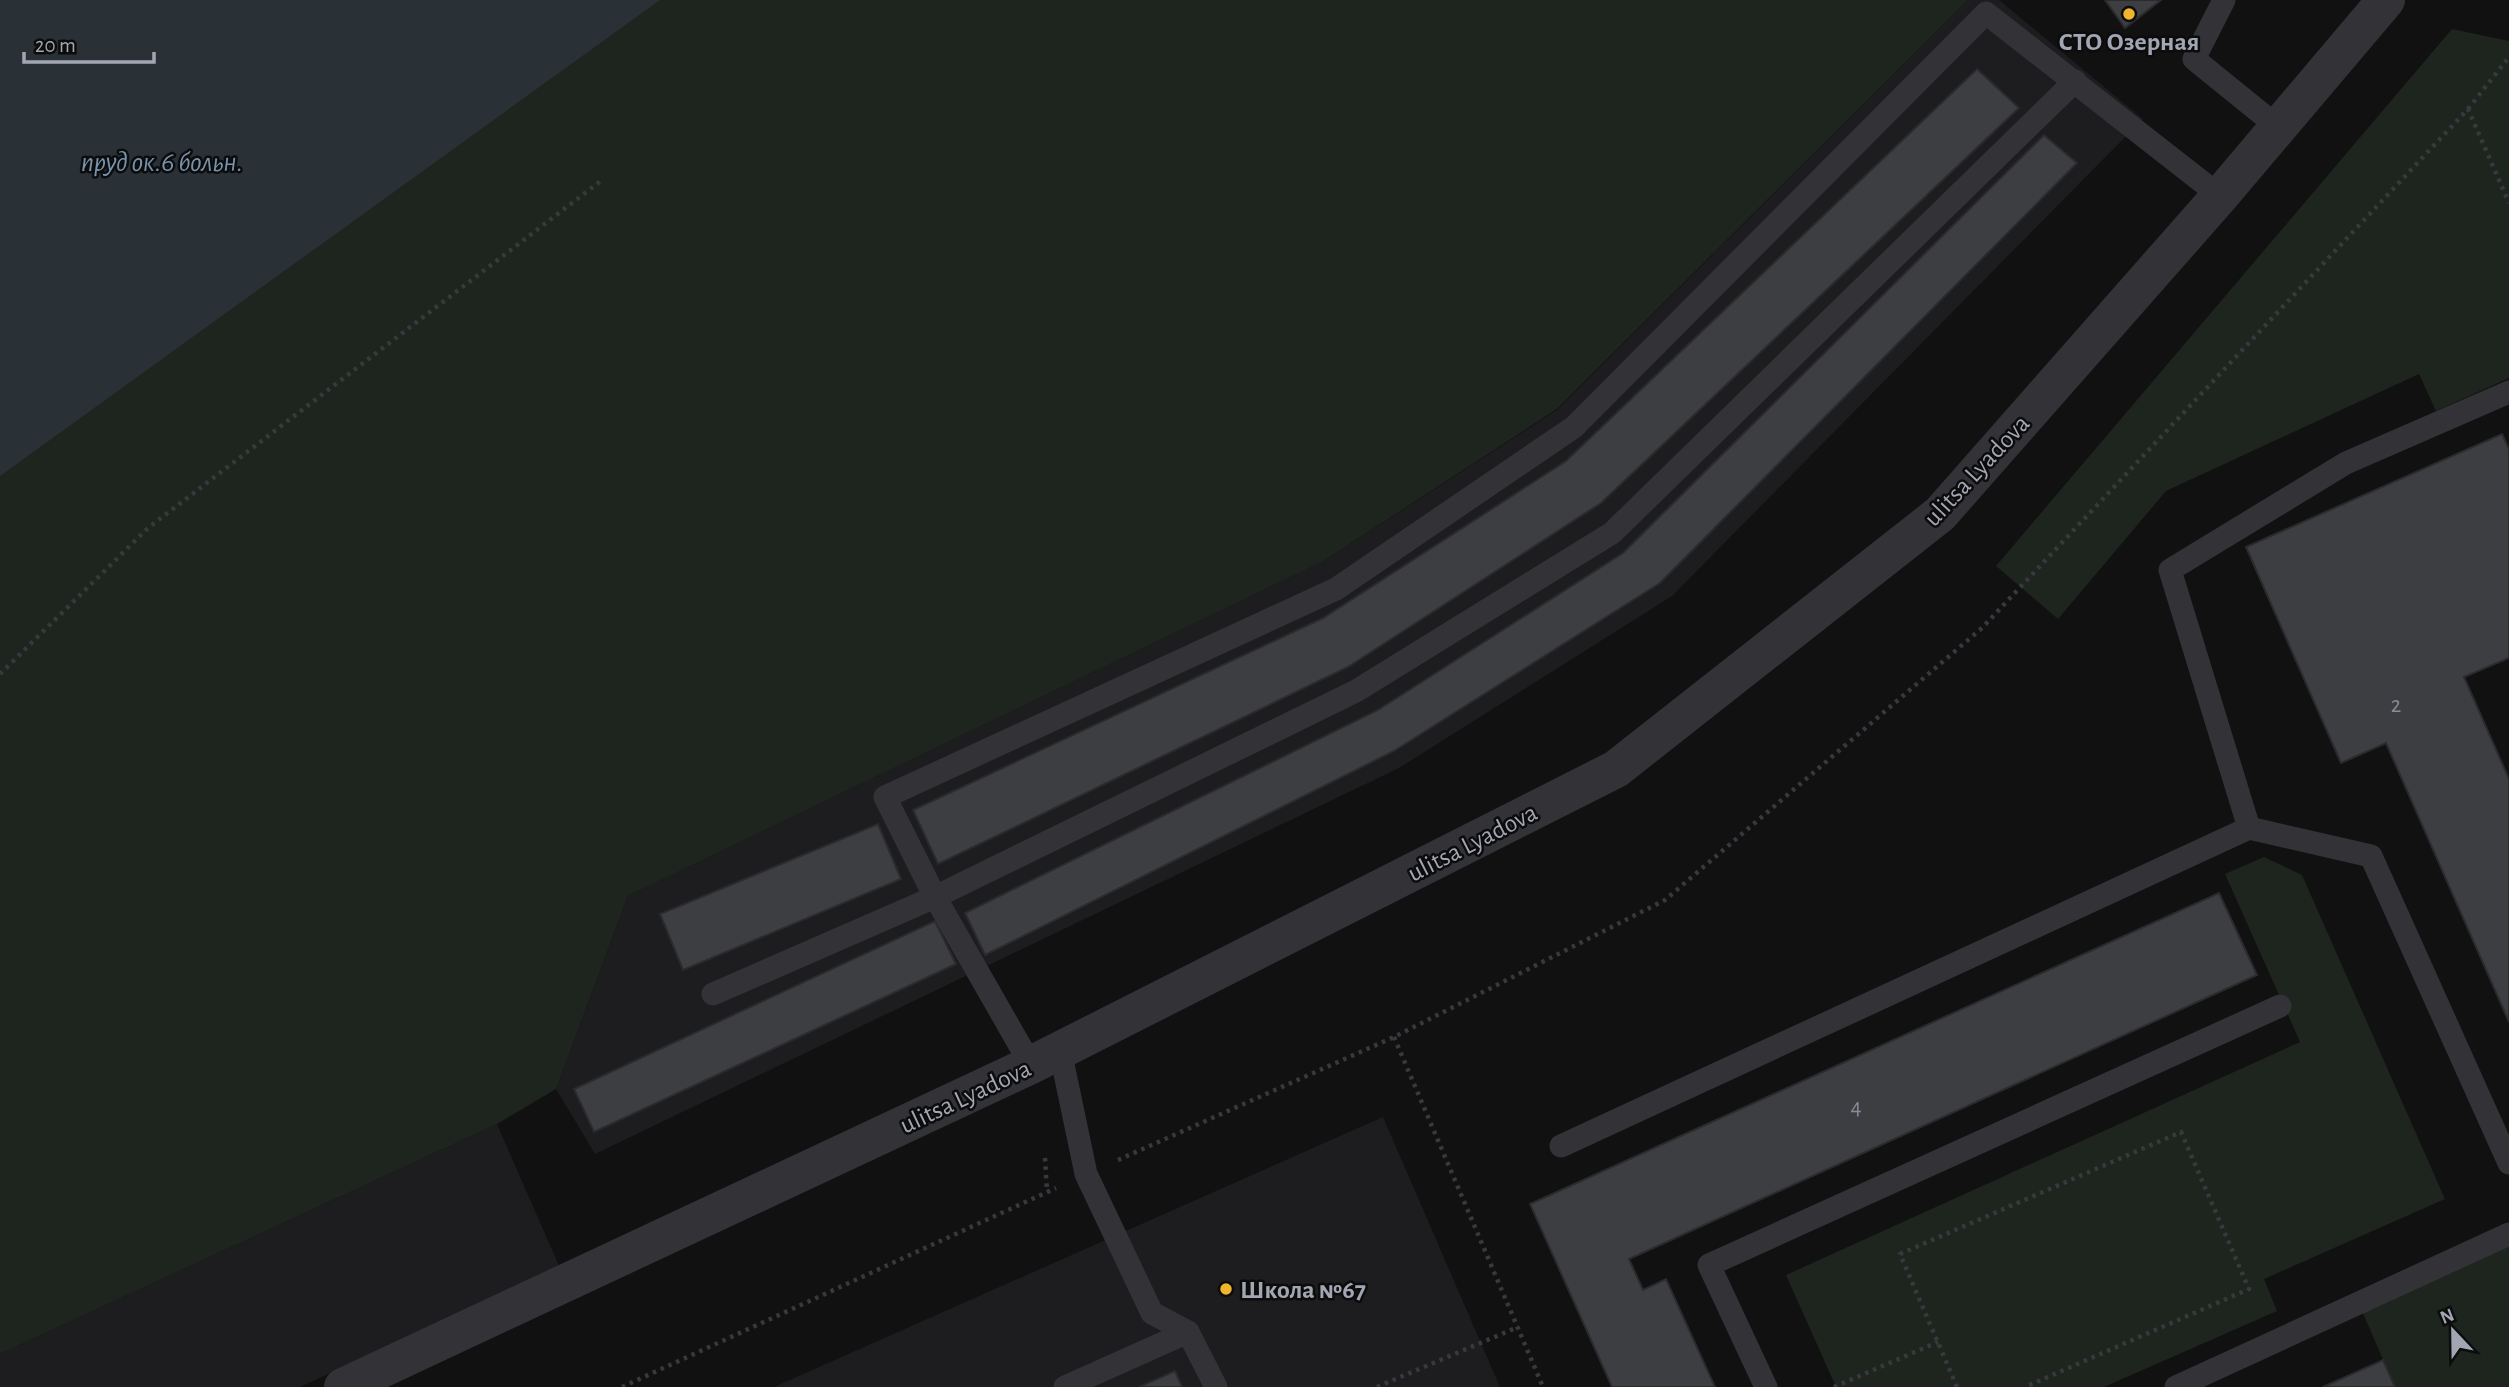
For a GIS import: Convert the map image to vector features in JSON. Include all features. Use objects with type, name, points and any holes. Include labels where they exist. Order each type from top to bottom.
[{"type":"street","name":"ulitsa Lyadova","points":[[343,1387],[1046,1057],[1616,769],[1940,514],[2220,196],[2386,0]]},
{"type":"lane","points":[[2224,0],[2194,58],[2278,127]]},
{"type":"lane","points":[[1216,1387],[1188,1332],[1152,1312],[1086,1174],[1046,1057],[935,897],[885,797],[1336,589],[1574,427],[1986,13],[2220,196]]},
{"type":"lane","points":[[713,994],[935,897],[1356,691],[1612,533],[2075,81]]},
{"type":"lane","points":[[2249,828],[2169,570],[2346,463],[2509,392]]},
{"type":"lane","points":[[1561,1146],[2249,828],[2371,856],[2509,1163]]},
{"type":"lane","points":[[1766,1387],[1709,1265],[2280,1006]]},
{"type":"lane","points":[[2176,1387],[2509,1234]]},
{"type":"lane","points":[[1065,1387],[1188,1332]]},
{"type":"path","points":[[622,1387],[1086,1174],[1394,1037],[1665,900],[1971,637],[2468,110],[2509,57]]},
{"type":"path","points":[[2468,110],[2509,203]]},
{"type":"path","points":[[0,674],[148,528],[601,180]]},
{"type":"path","points":[[1394,1037],[1543,1387]]},
{"type":"path","points":[[1957,1387],[1900,1254],[2181,1132],[2249,1289],[2025,1387]]},
{"type":"path","points":[[1377,1387],[1518,1327]]},
{"type":"path","points":[[1834,1387],[1938,1342]]},
{"type":"shaded area","points":[[0,0],[1968,0],[1557,409],[1322,562],[628,896],[556,1089],[497,1124],[0,1354]]},
{"type":"shaded area","points":[[1968,0],[1999,0],[2143,119],[1672,596],[1399,768],[595,1154],[556,1089],[628,896],[1322,562],[1557,410]]},
{"type":"shaded area","points":[[2452,29],[2509,41],[2509,378],[2436,411],[2419,374],[2166,491],[2058,619],[1996,566]]},
{"type":"shaded area","points":[[2264,857],[2302,875],[2445,1199],[2264,1279],[2277,1311],[2104,1387],[1836,1387],[1786,1275],[2300,1042],[2225,874]]},
{"type":"shaded area","name":"Школа №67","points":[[1383,1117],[1500,1387],[774,1387]]},
{"type":"shaded area","points":[[497,1124],[560,1268],[300,1387],[0,1387],[0,1354]]},
{"type":"shaded area","points":[[2509,1246],[2509,1387],[2395,1387],[2362,1311]]},
{"type":"water","name":"пруд ок.6 больн.","points":[[0,0],[660,0],[0,476]]},
{"type":"building","name":"СТО Озерная","points":[[2105,0],[2161,0],[2125,28]]},
{"type":"building","points":[[1977,69],[2019,108],[1601,503],[1348,667],[938,864],[913,810],[1323,618],[1566,461]]},
{"type":"building","points":[[2044,135],[2077,163],[1660,583],[1394,751],[985,955],[965,913],[1378,710],[1623,553]]},
{"type":"building","points":[[2502,434],[2509,449],[2509,658],[2464,677],[2509,779],[2509,1022],[2386,743],[2341,763],[2246,547]]},
{"type":"building","points":[[878,824],[901,879],[683,970],[660,914]]},
{"type":"building","points":[[2219,893],[2257,975],[1629,1259],[1643,1290],[1666,1279],[1715,1387],[1612,1387],[1530,1204]]},
{"type":"building","points":[[935,921],[956,964],[594,1132],[574,1089]]},
{"type":"building","points":[[2383,1360],[2395,1387],[2323,1387]]},
{"type":"building","points":[[1175,1371],[1182,1387],[1139,1387]]},
{"type":"place","name":"СТО Озерная","points":[[2129,14]]},
{"type":"place","name":"Школа №67","points":[[1226,1289]]}]
